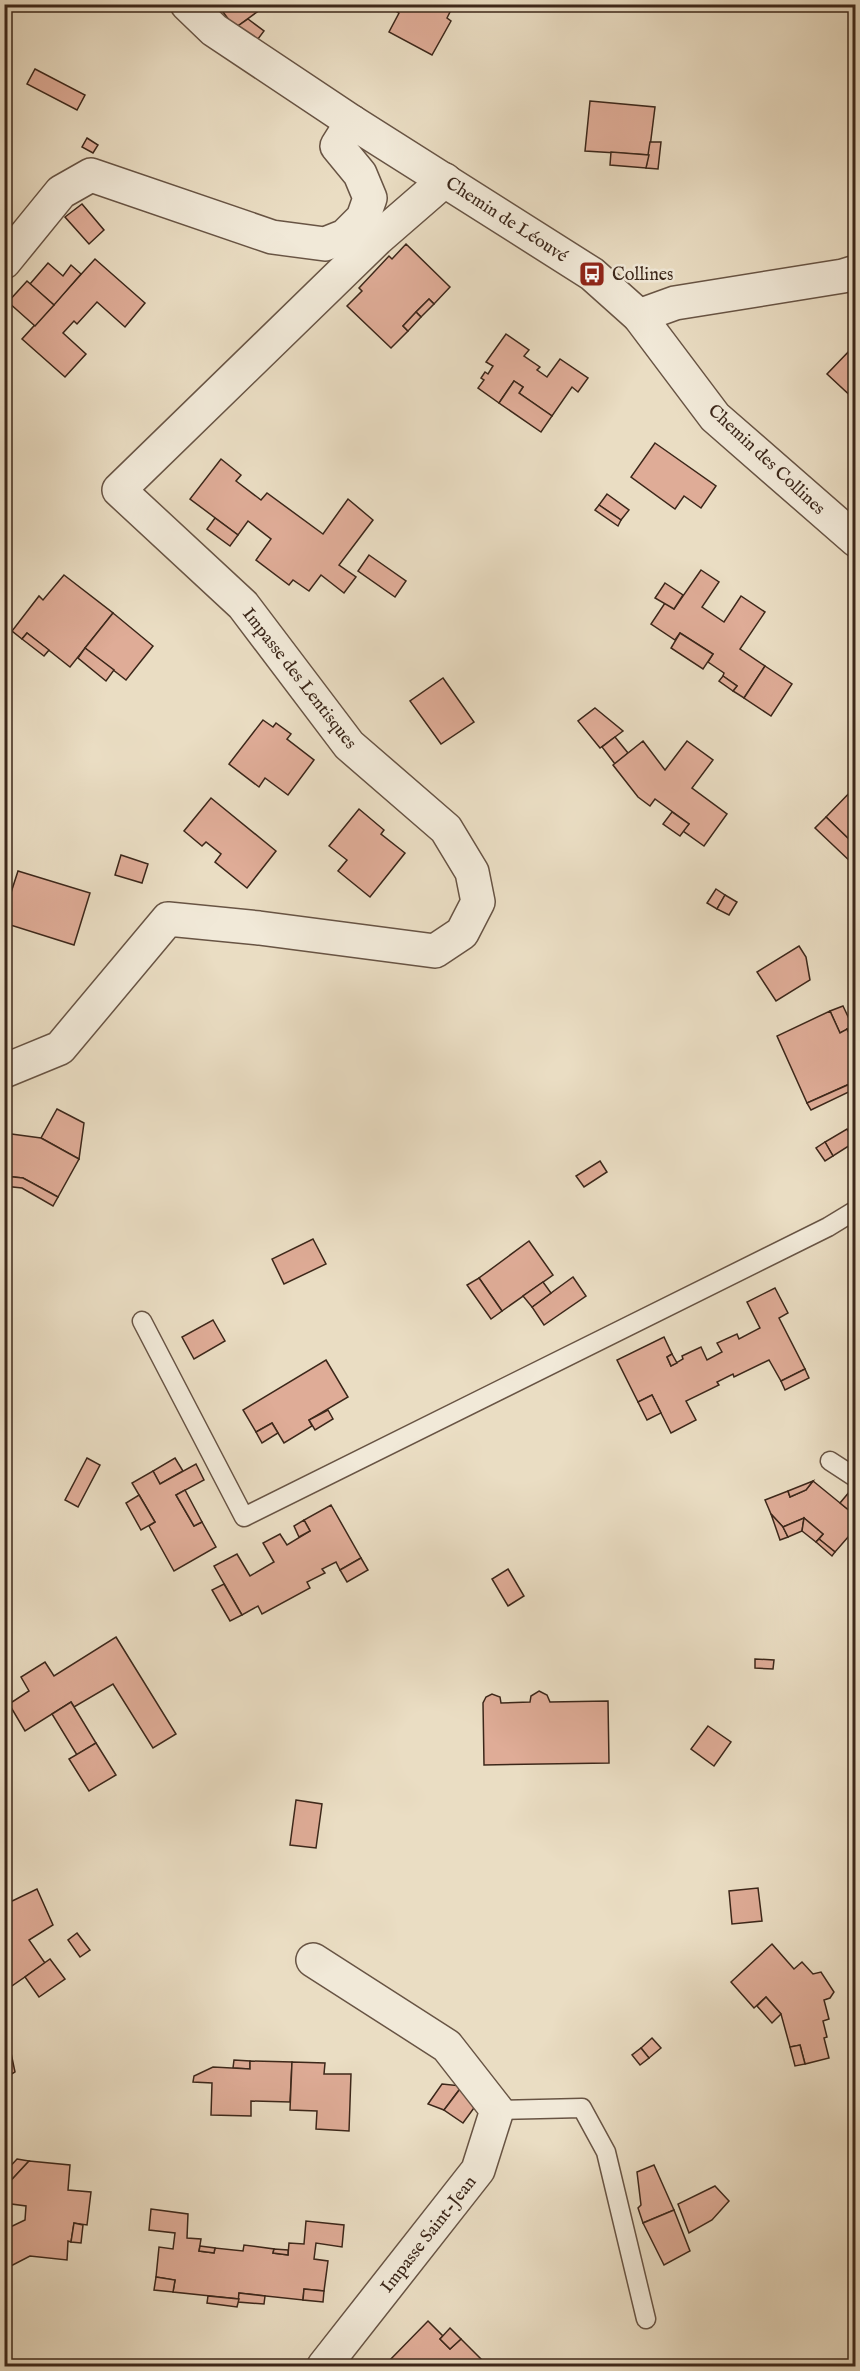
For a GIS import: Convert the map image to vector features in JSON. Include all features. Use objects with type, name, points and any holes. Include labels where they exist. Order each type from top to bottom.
[{"type":"street","name":"Chemin de Léouvé","points":[[187,4],[214,30],[352,122],[592,274],[639,316]]},
{"type":"street","points":[[4,262],[61,192],[92,175],[273,237],[325,244],[345,236],[363,218],[370,198],[360,174],[336,146],[352,122]]},
{"type":"street","name":"Impasse des Lentisques","points":[[4,1071],[60,1047],[168,919],[260,928],[435,951],[462,933],[478,902],[472,872],[446,829],[349,745],[243,605],[119,490],[377,238],[446,180]]},
{"type":"street","points":[[639,316],[675,303],[843,276],[855,272]]},
{"type":"street","name":"Chemin des Collines","points":[[639,316],[715,417],[855,540]]},
{"type":"street","points":[[313,1960],[447,2046],[497,2110]]},
{"type":"street","name":"Impasse Saint-Jean","points":[[324,2367],[478,2170],[497,2110]]},
{"type":"lane","points":[[142,1321],[244,1517],[818,1233],[855,1210]]},
{"type":"lane","points":[[830,1461],[855,1478]]},
{"type":"lane","points":[[497,2110],[582,2108],[606,2152],[646,2319]]},
{"type":"building","points":[[217,4],[251,4],[257,12],[235,28]]},
{"type":"building","points":[[393,4],[454,4],[447,18],[451,21],[432,55],[389,32],[399,13],[391,8]]},
{"type":"building","points":[[248,19],[264,31],[255,43],[235,28]]},
{"type":"building","points":[[35,69],[85,95],[77,110],[27,84]]},
{"type":"building","points":[[590,101],[655,107],[649,155],[585,151]]},
{"type":"building","points":[[87,138],[98,145],[93,153],[82,147]]},
{"type":"building","points":[[650,142],[661,142],[658,169],[646,168]]},
{"type":"building","points":[[856,142],[856,166],[852,165]]},
{"type":"building","points":[[611,152],[649,155],[646,168],[610,165]]},
{"type":"building","points":[[82,204],[104,230],[89,244],[65,217]]},
{"type":"building","points":[[406,244],[450,287],[434,304],[429,299],[416,312],[403,326],[408,331],[391,348],[347,306],[362,291],[359,288],[389,256],[392,259]]},
{"type":"building","points":[[95,259],[145,303],[125,327],[97,302],[77,324],[74,321],[63,333],[86,354],[65,377],[22,339]]},
{"type":"building","points":[[48,263],[63,276],[71,265],[81,274],[54,305],[30,284]]},
{"type":"building","points":[[27,281],[54,305],[35,326],[8,302]]},
{"type":"building","points":[[429,299],[434,304],[421,317],[416,312]]},
{"type":"building","points":[[416,312],[421,317],[408,331],[403,326]]},
{"type":"building","points":[[506,334],[529,350],[524,356],[540,367],[537,370],[547,377],[560,359],[588,378],[578,392],[572,387],[552,416],[519,393],[523,387],[514,381],[499,403],[478,388],[484,380],[481,378],[485,372],[488,374],[493,366],[486,362]]},
{"type":"building","points":[[852,348],[856,351],[856,401],[827,374]]},
{"type":"building","points":[[514,381],[523,387],[519,393],[552,416],[541,432],[499,403]]},
{"type":"building","points":[[655,443],[716,486],[701,508],[684,496],[675,509],[631,477]]},
{"type":"building","points":[[221,459],[241,475],[236,481],[261,500],[267,493],[323,534],[348,499],[373,520],[339,565],[356,577],[344,593],[321,575],[309,591],[293,580],[289,585],[256,560],[271,539],[248,521],[238,535],[190,499]]},
{"type":"building","points":[[607,494],[629,510],[621,520],[599,505]]},
{"type":"building","points":[[599,505],[621,520],[618,526],[595,510]]},
{"type":"building","points":[[215,518],[238,535],[230,546],[207,529]]},
{"type":"building","points":[[369,555],[406,581],[395,597],[358,571]]},
{"type":"building","points":[[701,570],[719,582],[702,607],[724,622],[741,596],[765,612],[740,649],[765,666],[744,698],[733,691],[737,686],[723,676],[724,673],[708,662],[713,654],[680,633],[675,640],[651,624],[665,603],[674,609]]},
{"type":"building","points":[[64,575],[113,613],[70,667],[27,633],[22,639],[12,631],[39,596],[43,600]]},
{"type":"building","points":[[665,583],[683,595],[674,609],[655,598]]},
{"type":"building","points":[[113,613],[153,646],[126,680],[85,648]]},
{"type":"building","points":[[27,633],[49,650],[44,656],[22,639]]},
{"type":"building","points":[[680,633],[713,654],[703,669],[671,648]]},
{"type":"building","points":[[85,648],[114,670],[106,681],[78,658]]},
{"type":"building","points":[[765,666],[792,684],[771,716],[744,698]]},
{"type":"building","points":[[723,676],[737,686],[733,691],[719,681]]},
{"type":"building","points":[[443,678],[474,722],[441,744],[410,701]]},
{"type":"building","points":[[595,708],[623,731],[600,748],[578,721]]},
{"type":"building","points":[[263,720],[273,727],[276,723],[291,734],[287,739],[314,760],[288,795],[265,778],[259,787],[229,764]]},
{"type":"building","points":[[615,737],[628,753],[615,764],[602,747]]},
{"type":"building","points":[[643,741],[665,770],[687,741],[713,760],[692,788],[727,814],[704,846],[683,831],[689,824],[655,799],[650,806],[638,797],[613,765]]},
{"type":"building","points":[[856,786],[856,846],[826,817]]},
{"type":"building","points":[[211,798],[276,851],[247,888],[215,862],[221,854],[206,842],[202,846],[184,831]]},
{"type":"building","points":[[359,809],[384,830],[381,834],[405,853],[370,897],[338,871],[347,860],[329,846]]},
{"type":"building","points":[[672,812],[689,824],[680,836],[663,824]]},
{"type":"building","points":[[826,817],[856,846],[854,865],[815,828]]},
{"type":"building","points":[[121,855],[148,864],[142,883],[115,875]]},
{"type":"building","points":[[18,871],[90,893],[74,945],[4,923],[4,904],[7,905]]},
{"type":"building","points":[[716,889],[725,895],[717,909],[707,903]]},
{"type":"building","points":[[725,895],[737,902],[729,915],[717,909]]},
{"type":"building","points":[[799,946],[806,957],[810,980],[776,1001],[757,972]]},
{"type":"building","points":[[843,1006],[853,1027],[840,1033],[830,1011]]},
{"type":"building","points":[[830,1011],[840,1033],[847,1029],[856,1047],[856,1081],[807,1103],[777,1036]]},
{"type":"building","points":[[853,1027],[856,1032],[856,1047],[847,1029]]},
{"type":"building","points":[[852,1083],[855,1089],[811,1110],[807,1103]]},
{"type":"building","points":[[57,1109],[84,1123],[79,1159],[41,1138]]},
{"type":"building","points":[[847,1129],[855,1142],[833,1156],[825,1142]]},
{"type":"building","points":[[4,1133],[41,1138],[79,1159],[58,1197],[23,1178],[4,1176]]},
{"type":"building","points":[[825,1142],[833,1156],[825,1161],[816,1148]]},
{"type":"building","points":[[600,1161],[607,1172],[584,1187],[576,1176]]},
{"type":"building","points":[[4,1176],[23,1178],[58,1197],[53,1206],[22,1188],[4,1186]]},
{"type":"building","points":[[313,1239],[326,1264],[284,1284],[272,1259]]},
{"type":"building","points":[[529,1241],[553,1275],[502,1311],[479,1278]]},
{"type":"building","points":[[573,1277],[586,1296],[544,1325],[532,1307]]},
{"type":"building","points":[[479,1278],[502,1311],[491,1319],[467,1285]]},
{"type":"building","points":[[543,1282],[551,1293],[532,1307],[523,1296]]},
{"type":"building","points":[[775,1288],[788,1313],[779,1318],[805,1369],[781,1381],[769,1360],[734,1377],[733,1374],[717,1382],[719,1385],[686,1401],[696,1420],[671,1433],[652,1395],[638,1402],[617,1360],[664,1337],[672,1354],[667,1357],[671,1366],[683,1359],[682,1356],[701,1347],[707,1360],[722,1352],[717,1343],[737,1334],[739,1339],[760,1328],[747,1302]]},
{"type":"building","points":[[213,1320],[225,1341],[194,1359],[182,1337]]},
{"type":"building","points":[[672,1354],[677,1363],[671,1366],[667,1357]]},
{"type":"building","points":[[326,1360],[348,1397],[309,1420],[312,1426],[284,1443],[272,1423],[256,1432],[243,1410]]},
{"type":"building","points":[[805,1369],[809,1378],[785,1390],[781,1381]]},
{"type":"building","points":[[652,1395],[661,1413],[647,1420],[638,1402]]},
{"type":"building","points":[[328,1410],[333,1419],[315,1430],[309,1420]]},
{"type":"building","points":[[272,1423],[278,1433],[262,1443],[256,1432]]},
{"type":"building","points":[[87,1458],[100,1465],[78,1507],[65,1500]]},
{"type":"building","points":[[175,1458],[183,1471],[160,1484],[153,1471]]},
{"type":"building","points":[[196,1464],[204,1480],[176,1495],[194,1526],[202,1522],[216,1547],[174,1571],[149,1526],[155,1522],[132,1483],[153,1471],[160,1484]]},
{"type":"building","points":[[813,1481],[856,1516],[856,1528],[835,1552],[819,1539],[823,1534],[804,1518],[783,1527],[771,1514],[765,1500],[788,1491],[790,1497],[806,1490]]},
{"type":"building","points":[[813,1481],[806,1490],[790,1497],[788,1491]]},
{"type":"building","points":[[185,1490],[202,1522],[194,1526],[176,1495]]},
{"type":"building","points":[[850,1491],[856,1496],[856,1516],[840,1503]]},
{"type":"building","points":[[139,1495],[155,1522],[141,1530],[126,1503]]},
{"type":"building","points":[[331,1505],[361,1558],[340,1570],[336,1562],[322,1569],[325,1573],[307,1582],[310,1588],[262,1614],[258,1606],[242,1615],[214,1566],[237,1554],[250,1576],[274,1562],[263,1543],[280,1534],[287,1545],[310,1531],[304,1520]]},
{"type":"building","points":[[771,1514],[783,1527],[788,1537],[780,1540]]},
{"type":"building","points":[[804,1518],[802,1531],[788,1537],[783,1527]]},
{"type":"building","points":[[804,1518],[823,1534],[816,1542],[802,1531]]},
{"type":"building","points":[[304,1520],[310,1531],[299,1537],[294,1526]]},
{"type":"building","points":[[819,1539],[835,1552],[832,1556],[816,1542]]},
{"type":"building","points":[[361,1558],[368,1570],[347,1582],[340,1570]]},
{"type":"building","points":[[508,1569],[524,1596],[508,1606],[492,1579]]},
{"type":"building","points":[[224,1584],[242,1615],[230,1621],[212,1590]]},
{"type":"building","points":[[116,1637],[176,1734],[153,1748],[113,1684],[74,1707],[71,1702],[25,1731],[9,1704],[29,1691],[21,1677],[45,1662],[54,1676]]},
{"type":"building","points":[[755,1659],[774,1660],[773,1669],[755,1668]]},
{"type":"building","points":[[539,1691],[547,1695],[550,1702],[608,1701],[609,1763],[484,1765],[483,1703],[486,1697],[492,1694],[500,1697],[501,1703],[530,1702],[531,1696]]},
{"type":"building","points":[[71,1702],[96,1743],[77,1755],[52,1714]]},
{"type":"building","points":[[708,1726],[731,1742],[714,1766],[691,1749]]},
{"type":"building","points":[[96,1743],[116,1775],[89,1791],[69,1759]]},
{"type":"building","points":[[296,1800],[322,1804],[316,1848],[290,1845]]},
{"type":"building","points":[[758,1888],[762,1921],[732,1924],[729,1891]]},
{"type":"building","points":[[37,1889],[53,1925],[29,1940],[45,1963],[6,1990],[4,1987],[4,1900],[6,1904]]},
{"type":"building","points":[[77,1933],[90,1950],[80,1957],[68,1940]]},
{"type":"building","points":[[772,1944],[794,1969],[802,1962],[813,1974],[821,1972],[834,1992],[830,1998],[824,2000],[829,2019],[823,2021],[829,2058],[805,2064],[800,2045],[790,2047],[781,2014],[766,1997],[754,2008],[731,1982]]},
{"type":"building","points":[[50,1959],[65,1979],[39,1997],[25,1977]]},
{"type":"building","points":[[766,1997],[781,2014],[772,2023],[757,2006]]},
{"type":"building","points":[[652,2038],[661,2048],[649,2058],[641,2048]]},
{"type":"building","points":[[800,2045],[805,2064],[795,2066],[790,2047]]},
{"type":"building","points":[[641,2048],[649,2058],[640,2065],[632,2055]]},
{"type":"building","points":[[4,2053],[11,2053],[15,2072],[4,2079]]},
{"type":"building","points":[[234,2060],[250,2061],[250,2069],[233,2068]]},
{"type":"building","points":[[250,2061],[292,2062],[290,2102],[251,2101],[251,2116],[211,2115],[212,2083],[193,2082],[194,2076],[213,2067],[250,2069]]},
{"type":"building","points":[[292,2062],[325,2063],[324,2074],[351,2074],[349,2131],[316,2129],[317,2111],[290,2110]]},
{"type":"building","points":[[442,2084],[462,2086],[444,2110],[428,2104]]},
{"type":"building","points":[[463,2085],[479,2101],[463,2123],[444,2110]]},
{"type":"building","points":[[17,2159],[29,2161],[4,2188],[4,2173]]},
{"type":"building","points":[[29,2161],[70,2165],[68,2190],[91,2192],[87,2225],[74,2223],[71,2242],[68,2241],[67,2260],[30,2256],[5,2269],[4,2230],[25,2220],[26,2206],[4,2203],[4,2188]]},
{"type":"building","points":[[654,2165],[674,2210],[643,2223],[638,2208],[641,2205],[637,2172]]},
{"type":"building","points":[[715,2186],[729,2201],[712,2220],[689,2233],[678,2204]]},
{"type":"building","points":[[151,2209],[188,2214],[187,2238],[201,2239],[199,2251],[214,2253],[215,2248],[243,2251],[244,2245],[274,2249],[273,2253],[288,2255],[289,2243],[304,2244],[306,2221],[344,2225],[342,2247],[316,2243],[314,2259],[328,2261],[324,2291],[304,2289],[303,2300],[239,2293],[239,2299],[173,2292],[175,2280],[156,2277],[159,2247],[173,2249],[175,2233],[149,2230]]},
{"type":"building","points":[[674,2210],[690,2251],[664,2265],[643,2223]]},
{"type":"building","points":[[74,2223],[83,2225],[81,2243],[71,2242]]},
{"type":"building","points":[[200,2246],[215,2248],[214,2253],[199,2251]]},
{"type":"building","points":[[274,2249],[288,2250],[288,2255],[273,2253]]},
{"type":"building","points":[[156,2277],[175,2280],[173,2292],[154,2290]]},
{"type":"building","points":[[304,2289],[324,2291],[323,2302],[303,2300]]},
{"type":"building","points":[[239,2293],[265,2296],[264,2304],[238,2302]]},
{"type":"building","points":[[208,2296],[239,2299],[237,2307],[207,2303]]},
{"type":"building","points":[[428,2321],[443,2336],[440,2339],[450,2349],[461,2339],[488,2366],[388,2366],[386,2364]]},
{"type":"building","points":[[450,2328],[461,2339],[450,2349],[440,2339]]},
{"type":"place","name":"Collines","points":[[592,274]]}]
